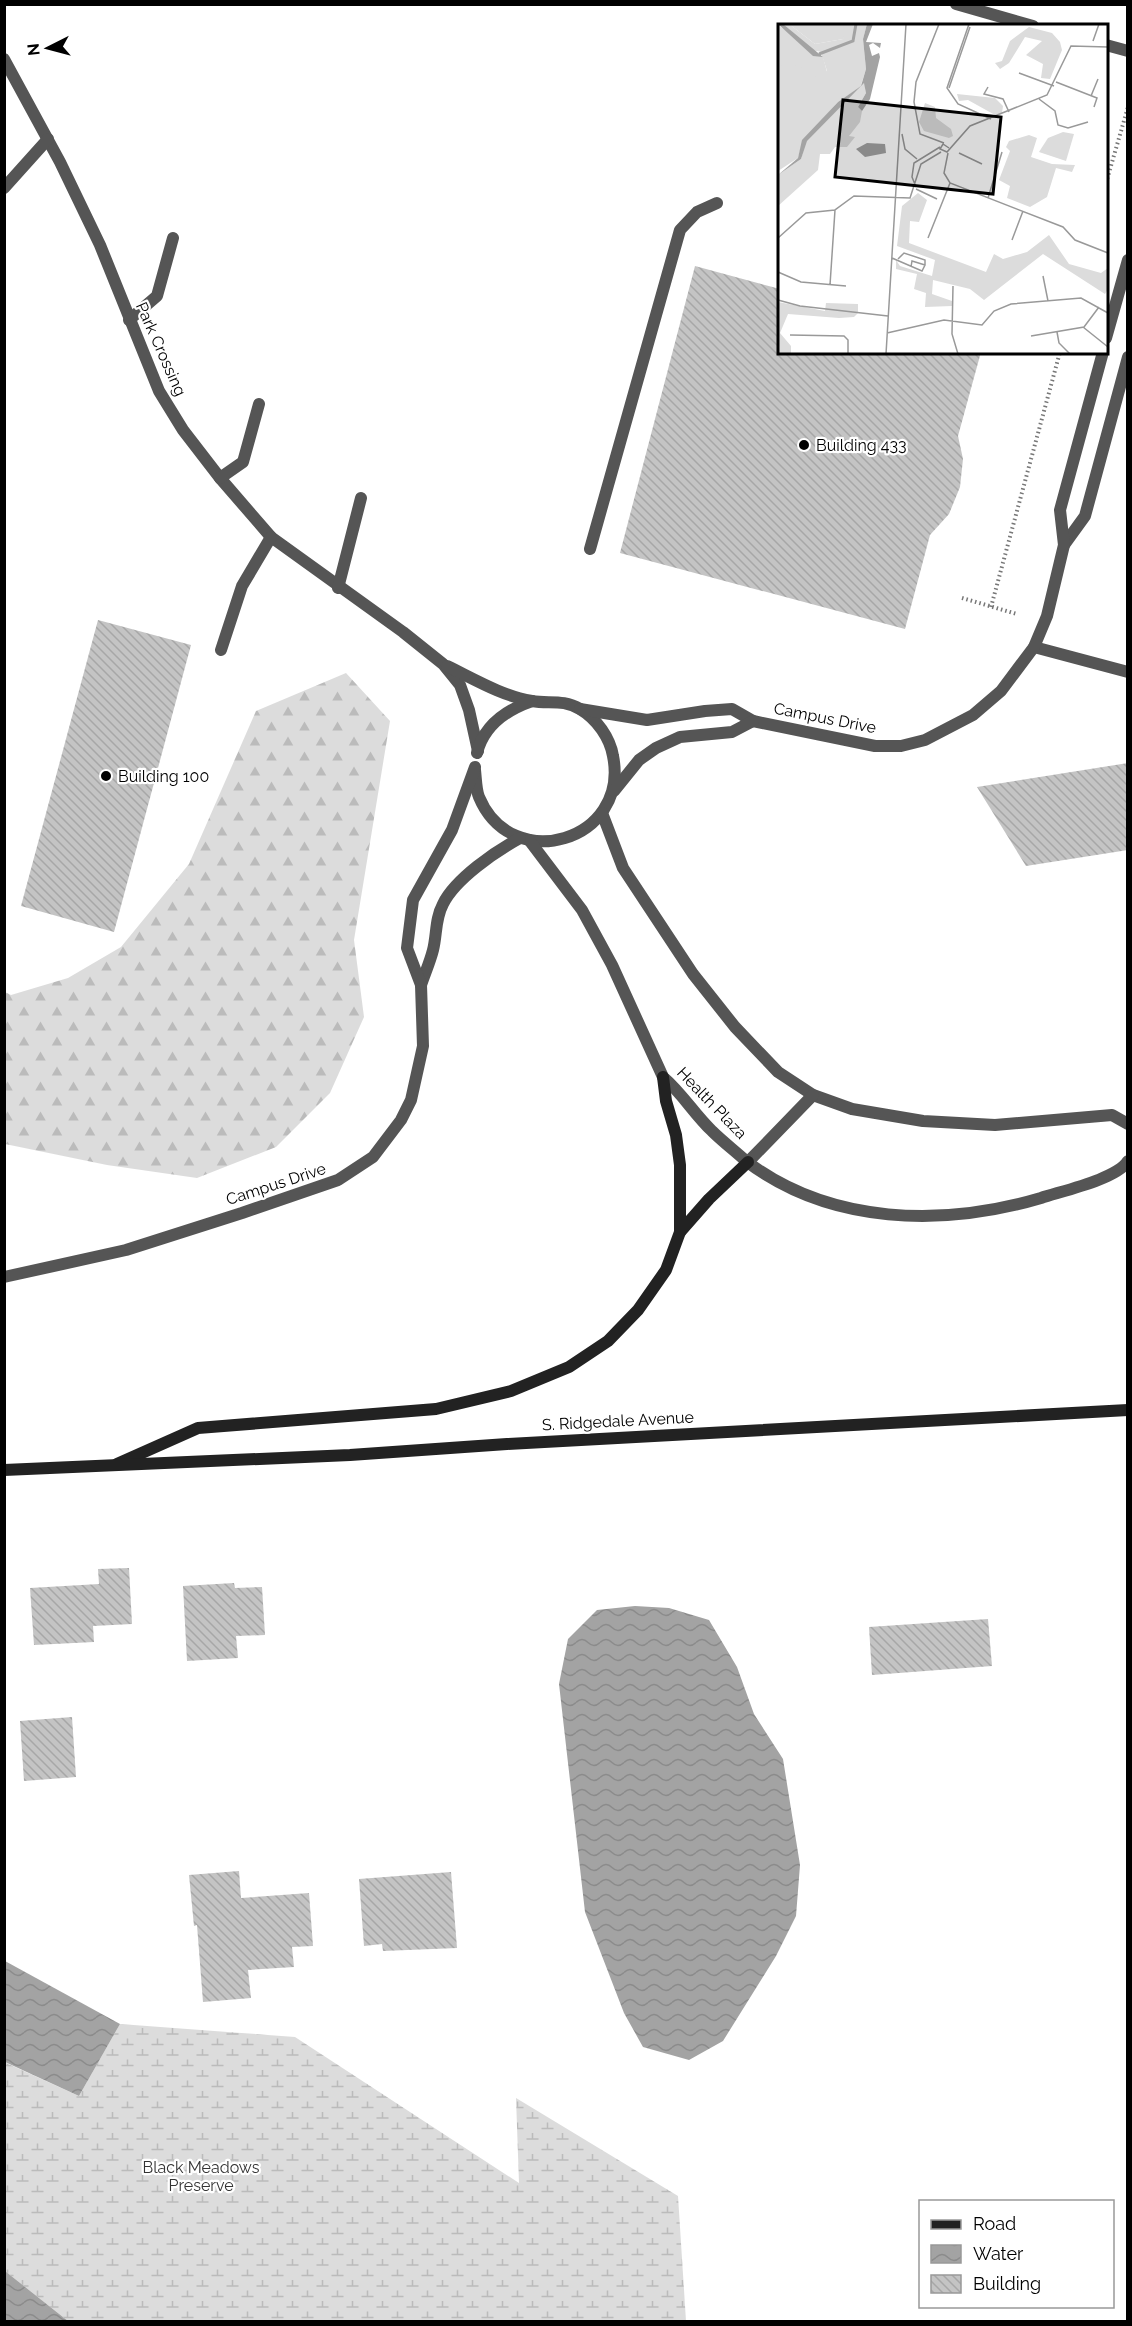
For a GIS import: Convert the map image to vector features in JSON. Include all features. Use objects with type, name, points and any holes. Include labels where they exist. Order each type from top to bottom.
[{"type":"main road","points":[[110,1467],[198,1428],[436,1409],[511,1391],[569,1367],[608,1341],[638,1311],[666,1270],[680,1232],[680,1165],[663,1077]]},
{"type":"main road","points":[[680,1232],[709,1199],[748,1161]]},
{"type":"main road","name":"S. Ridgedale Avenue","points":[[4,1470],[350,1455],[519,1443],[1128,1410]]},
{"type":"lane","points":[[956,4],[1026,24]]},
{"type":"lane","points":[[1108,45],[1128,51]]},
{"type":"lane","name":"Park Crossing","points":[[4,59],[48,139],[100,245],[159,391],[183,430],[220,478],[271,537],[338,588],[403,632],[443,664],[460,685],[469,710],[478,751]]},
{"type":"lane","points":[[4,188],[48,139]]},
{"type":"lane","points":[[590,549],[680,230],[697,212],[717,203]]},
{"type":"lane","points":[[129,320],[157,296],[173,238]]},
{"type":"lane","points":[[1108,334],[1128,260]]},
{"type":"lane","name":"Campus Drive","points":[[580,709],[647,720],[732,709],[753,721],[875,746],[901,746],[925,740],[973,715],[1001,691],[1034,646],[1048,611],[1064,545],[1060,510],[1101,354]]},
{"type":"lane","name":"Campus Drive","points":[[1064,545],[1085,516],[1128,357]]},
{"type":"lane","points":[[220,478],[243,462],[259,404]]},
{"type":"lane","points":[[338,588],[361,498]]},
{"type":"lane","points":[[220,650],[242,586],[271,537]]},
{"type":"lane","points":[[1034,646],[1128,672]]},
{"type":"lane","name":"Park Crossing","points":[[443,664],[492,688],[532,701]]},
{"type":"lane","points":[[532,701],[557,701],[580,709],[599,725],[611,746],[616,769],[613,792],[602,813],[586,829],[565,839],[543,842],[524,839],[495,821],[479,797],[475,767],[478,751],[492,724],[510,709],[532,701]]},
{"type":"lane","name":"Campus Drive","points":[[613,792],[639,760],[656,748],[680,737],[732,732],[753,721]]},
{"type":"lane","name":"Campus Drive","points":[[4,1277],[126,1250],[221,1220],[338,1180],[373,1157],[401,1120],[411,1100],[423,1046],[421,985],[407,948],[413,900],[452,830],[475,767]]},
{"type":"lane","points":[[602,813],[622,868],[693,975],[735,1027],[778,1072],[813,1095],[852,1109],[923,1121],[995,1125],[1112,1115],[1128,1124]]},
{"type":"lane","name":"Campus Drive","points":[[421,985],[433,948],[435,925],[443,904],[453,888],[497,850],[524,839]]},
{"type":"lane","name":"Health Plaza","points":[[524,839],[582,910],[612,965],[663,1077],[676,1087],[711,1130],[748,1161],[797,1192],[844,1209],[884,1215],[928,1216],[1010,1207],[1093,1182],[1124,1167],[1128,1161]]},
{"type":"lane","points":[[748,1161],[813,1095]]},
{"type":"path","points":[[1108,179],[1128,107]]},
{"type":"path","points":[[991,606],[1059,354]]},
{"type":"path","points":[[962,598],[1017,614]]},
{"type":"green space","points":[[346,673],[390,721],[354,940],[364,1017],[330,1093],[276,1147],[197,1178],[107,1165],[5,1144],[5,992],[11,995],[68,978],[121,947],[189,864],[256,711]]},
{"type":"green space","name":"Black Meadows Preserve","points":[[120,2024],[295,2037],[519,2183],[516,2098],[678,2196],[686,2321],[68,2321],[5,2271],[4,2062],[79,2096]]},
{"type":"water","points":[[635,1606],[669,1608],[709,1620],[737,1667],[754,1714],[783,1759],[800,1865],[796,1916],[776,1956],[723,2041],[689,2060],[643,2047],[624,2013],[585,1912],[559,1684],[568,1639],[597,1610]]},
{"type":"water","points":[[5,1961],[120,2024],[79,2096],[5,2062]]},
{"type":"water","points":[[5,2271],[68,2321],[5,2321]]},
{"type":"building","name":"Building 433","points":[[695,266],[778,288],[778,354],[980,354],[958,436],[963,459],[960,487],[949,514],[930,535],[905,629],[620,553]]},
{"type":"building","name":"Building 100","points":[[98,620],[191,645],[114,932],[21,906]]},
{"type":"building","points":[[1128,763],[1128,850],[1026,866],[977,787]]},
{"type":"building","points":[[129,1568],[132,1624],[93,1626],[94,1642],[34,1645],[30,1588],[99,1584],[98,1569]]},
{"type":"building","points":[[234,1583],[235,1588],[262,1587],[265,1635],[236,1636],[238,1658],[187,1661],[183,1586]]},
{"type":"building","points":[[988,1619],[992,1666],[872,1675],[869,1627]]},
{"type":"building","points":[[72,1717],[76,1777],[24,1781],[20,1721]]},
{"type":"building","points":[[239,1871],[241,1898],[309,1893],[313,1946],[292,1947],[294,1967],[248,1970],[251,1998],[203,2002],[197,1925],[194,1926],[189,1875]]},
{"type":"building","points":[[451,1872],[457,1948],[383,1951],[382,1944],[364,1946],[359,1879]]},
{"type":"place","name":"Building 433","points":[[804,445]]},
{"type":"place","name":"Building 100","points":[[106,776]]}]
